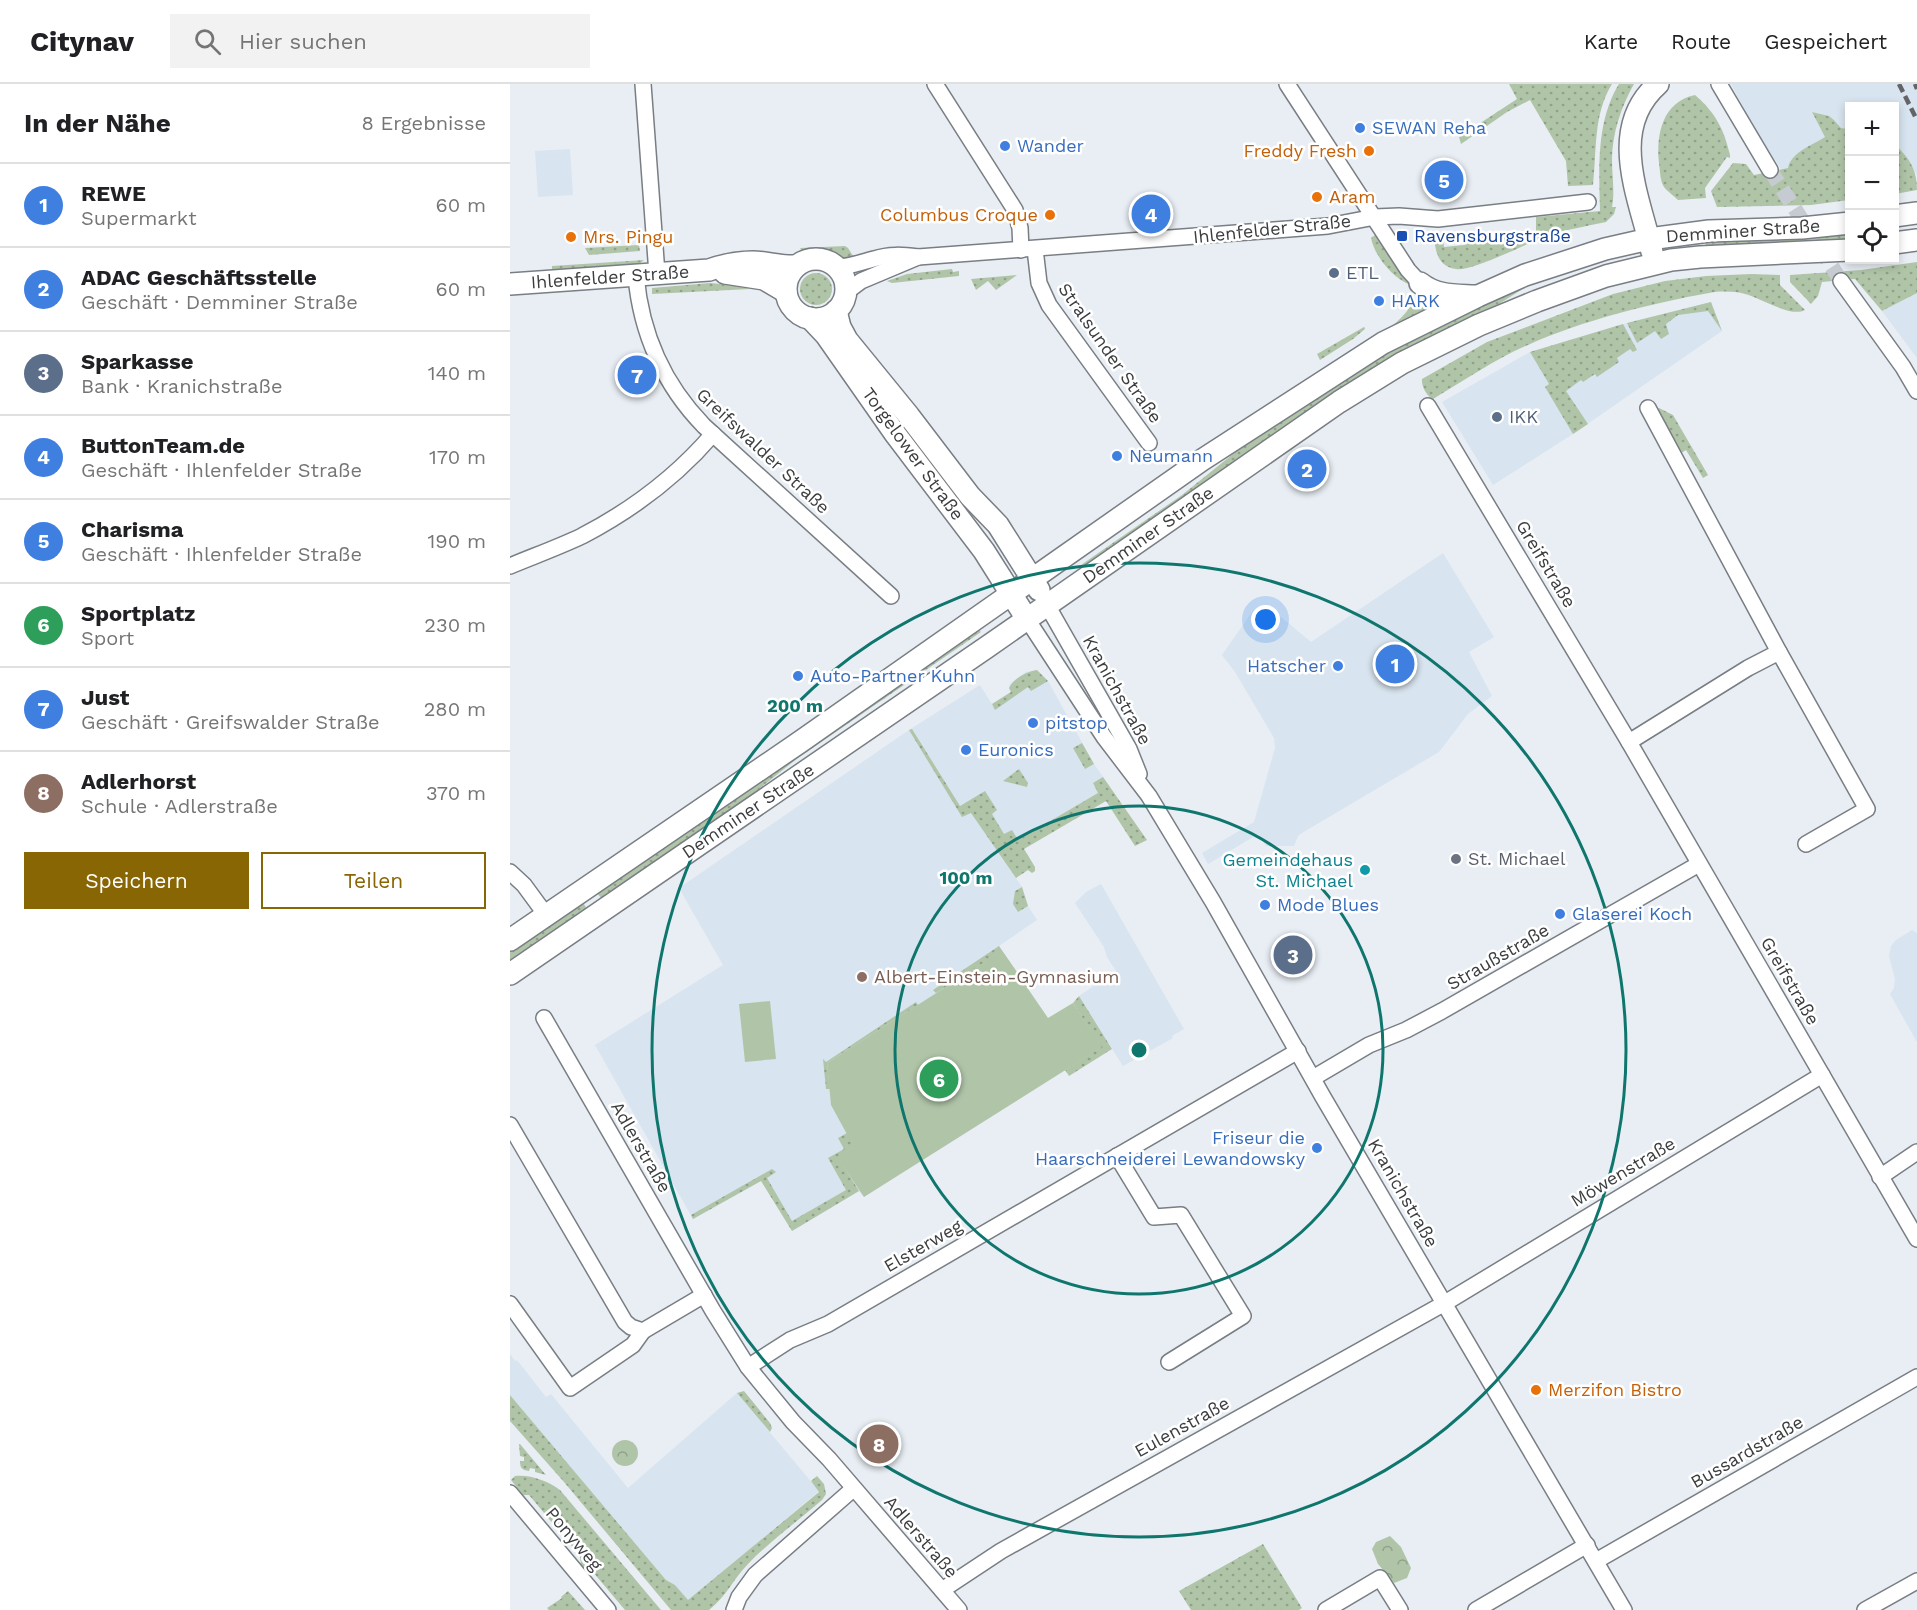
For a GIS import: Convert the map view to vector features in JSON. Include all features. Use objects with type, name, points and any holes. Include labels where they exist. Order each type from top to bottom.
[{"type":"main road","points":[[1655,264],[1630,156],[1630,131],[1637,108],[1658,84]]},
{"type":"main road","points":[[1899,215],[1917,213]]},
{"type":"main road","name":"Demminer Straße","points":[[510,940],[800,742],[1202,459],[1383,343],[1478,296],[1555,264],[1605,249],[1649,239],[1723,229],[1802,228],[1845,224]]},
{"type":"main road","points":[[1899,242],[1917,240]]},
{"type":"main road","name":"Demminer Straße","points":[[510,974],[1339,402],[1402,363],[1537,301],[1606,276],[1671,260],[1725,254],[1845,250]]},
{"type":"main road","name":"Ihlenfelder Straße","points":[[710,270],[723,265],[754,262],[786,267],[796,266],[810,259],[831,263],[836,267]]},
{"type":"main road","points":[[786,292],[788,278],[796,266]]},
{"type":"main road","points":[[836,267],[844,279],[841,302]]},
{"type":"main road","name":"Ihlenfelder Straße","points":[[510,284],[710,270],[764,279],[786,292],[794,309],[810,318],[824,317],[841,302]]},
{"type":"main road","points":[[1419,283],[1437,293],[1478,296]]},
{"type":"main road","name":"Torgelower Straße","points":[[841,302],[840,327],[848,340],[970,496],[998,525],[1047,605]]},
{"type":"main road","name":"Torgelower Straße","points":[[810,318],[826,335],[896,435],[984,551],[1027,619]]},
{"type":"street","points":[[643,84],[657,274]]},
{"type":"street","name":"Stralsunder Straße","points":[[935,84],[1015,210],[1039,283],[1049,305],[1149,444]]},
{"type":"street","points":[[1287,84],[1408,270],[1419,283]]},
{"type":"street","points":[[1719,84],[1770,170]]},
{"type":"street","name":"Ihlenfelder Straße","points":[[836,267],[847,267],[901,254],[918,257],[1028,250],[1320,227],[1375,217],[1407,216],[1438,219],[1588,202]]},
{"type":"street","name":"Ihlenfelder Straße","points":[[841,302],[861,281],[918,257]]},
{"type":"street","name":"Greifswalder Straße","points":[[636,276],[642,313],[658,361],[679,397],[713,434],[891,596]]},
{"type":"street","points":[[1841,280],[1903,367],[1917,391]]},
{"type":"street","name":"Greifstraße","points":[[1428,406],[1629,742],[1917,1239]]},
{"type":"street","points":[[1648,408],[1779,652],[1867,809],[1806,844]]},
{"type":"street","points":[[510,566],[582,536],[653,492],[682,468],[713,434]]},
{"type":"street","name":"Kranichstraße","points":[[1047,605],[1129,749],[1149,796]]},
{"type":"street","name":"Kranichstraße","points":[[1027,619],[1104,737],[1149,796],[1213,902],[1313,1078],[1624,1610]]},
{"type":"street","points":[[1629,742],[1748,668],[1779,652]]},
{"type":"street","name":"Straußstraße","points":[[1313,1078],[1369,1045],[1406,1030],[1442,1011],[1699,864]]},
{"type":"street","points":[[510,872],[524,885],[546,915]]},
{"type":"street","name":"Adlerstraße","points":[[544,1018],[748,1367],[793,1422],[829,1459],[959,1610]]},
{"type":"street","name":"Elsterweg","points":[[748,1367],[790,1340],[828,1324],[1298,1051]]},
{"type":"street","name":"Möwenstraße","points":[[1445,1303],[1822,1076]]},
{"type":"street","points":[[510,1125],[625,1322],[643,1332]]},
{"type":"street","points":[[1880,1177],[1917,1152]]},
{"type":"street","points":[[1117,1156],[1154,1217],[1181,1215],[1243,1316],[1169,1362]]},
{"type":"street","points":[[510,1304],[570,1388],[633,1345],[643,1332],[704,1295]]},
{"type":"street","name":"Eulenstraße","points":[[942,1590],[1015,1543],[1445,1303]]},
{"type":"street","name":"Bussardstraße","points":[[1596,1561],[1917,1377]]},
{"type":"street","points":[[734,1610],[746,1586],[760,1569],[853,1489]]},
{"type":"street","name":"Ponyweg","points":[[510,1493],[608,1610]]},
{"type":"street","points":[[1476,1610],[1587,1545]]},
{"type":"street","points":[[1326,1610],[1380,1578],[1400,1610]]},
{"type":"street","points":[[1865,1610],[1917,1581]]},
{"type":"shaded area","points":[[1731,84],[1917,84],[1917,175],[1899,148],[1899,102],[1845,102],[1845,128],[1841,128],[1829,116],[1812,112],[1826,137],[1794,156],[1789,168],[1781,169],[1756,131]]},
{"type":"shaded area","points":[[570,149],[573,195],[538,197],[535,151]]},
{"type":"shaded area","points":[[1917,293],[1917,358],[1882,311]]},
{"type":"shaded area","points":[[1711,302],[1722,331],[1573,434],[1493,485],[1442,402],[1530,352],[1627,323]]},
{"type":"shaded area","points":[[1443,553],[1494,637],[1469,652],[1492,696],[1468,714],[1439,752],[1302,833],[1298,836],[1294,846],[1266,846],[1258,834],[1208,864],[1202,853],[1254,822],[1275,748],[1274,738],[1235,672],[1222,655],[1254,609],[1259,613],[1269,607],[1311,642]]},
{"type":"shaded area","name":"Albert-Einstein-Gymnasium","points":[[1037,670],[1048,681],[1094,764],[1110,787],[999,853],[1022,887],[1028,906],[1037,920],[999,946],[1048,1018],[1073,1003],[864,1197],[859,1191],[792,1231],[761,1181],[693,1219],[595,1045],[723,965],[679,888],[909,730],[980,685],[992,704],[1011,692],[1010,684],[1026,672]]},
{"type":"shaded area","points":[[1101,884],[1184,1029],[1172,1036],[1173,1038],[1123,1066],[1079,996],[1116,971],[1104,947],[1075,903],[1086,892]]},
{"type":"shaded area","points":[[1912,930],[1917,933],[1917,1042],[1890,994],[1894,988],[1895,979],[1889,956],[1891,946]]},
{"type":"shaded area","points":[[510,1354],[546,1397],[551,1394],[628,1488],[737,1393],[819,1491],[688,1601],[675,1585],[666,1580],[510,1395]]},
{"type":"green space","points":[[1509,84],[1612,84],[1599,120],[1593,185],[1568,186],[1566,161],[1530,100],[1507,112],[1461,144],[1459,137],[1517,99]]},
{"type":"green space","points":[[1619,84],[1634,84],[1621,111],[1614,140],[1612,207],[1616,207],[1614,214],[1606,222],[1552,234],[1475,266],[1456,269],[1445,265],[1437,254],[1434,238],[1443,237],[1444,247],[1464,245],[1476,236],[1536,231],[1536,217],[1600,211],[1600,146],[1606,114]]},
{"type":"green space","points":[[1695,95],[1718,122],[1725,137],[1730,158],[1727,157],[1705,188],[1706,198],[1678,200],[1665,189],[1662,182],[1658,152],[1660,131],[1668,112],[1684,99]]},
{"type":"green space","points":[[1812,112],[1829,116],[1841,128],[1845,128],[1845,201],[1811,205],[1717,207],[1711,191],[1733,163],[1746,164],[1754,175],[1788,168],[1798,153],[1825,137]]},
{"type":"green space","points":[[1899,148],[1912,165],[1917,190],[1899,193]]},
{"type":"green space","points":[[1379,232],[1408,284],[1390,271],[1376,251],[1371,238]]},
{"type":"green space","points":[[1845,233],[1845,241],[1706,247],[1705,240]]},
{"type":"green space","points":[[639,245],[640,251],[589,255],[585,248]]},
{"type":"green space","points":[[845,246],[855,259],[839,260],[826,253],[818,252],[804,254],[800,248]]},
{"type":"green space","points":[[644,260],[638,265],[552,271],[552,266]]},
{"type":"green space","points":[[1917,262],[1917,293],[1882,311],[1855,279],[1822,282],[1818,296],[1811,304],[1790,282],[1790,275],[1861,270]]},
{"type":"green space","points":[[952,269],[953,272],[959,271],[959,276],[892,283],[887,281],[907,274]]},
{"type":"green space","points":[[816,273],[827,278],[832,289],[827,300],[816,305],[805,300],[800,289],[805,278]]},
{"type":"green space","points":[[1751,274],[1780,275],[1780,285],[1805,310],[1799,312],[1784,310],[1752,296],[1736,292],[1718,292],[1687,297],[1617,314],[1548,336],[1480,370],[1433,399],[1423,388],[1422,379],[1487,342],[1613,294],[1665,281]]},
{"type":"green space","points":[[1017,275],[996,290],[988,281],[976,290],[971,279]]},
{"type":"green space","points":[[710,283],[750,289],[652,294],[652,288]]},
{"type":"green space","points":[[1520,287],[1521,290],[1084,569],[1081,565],[1182,495],[1238,450],[1342,379],[1389,350]]},
{"type":"green space","points":[[1420,292],[1437,304],[1386,330],[1397,322]]},
{"type":"green space","points":[[1711,302],[1722,331],[1708,311],[1678,315],[1666,324],[1669,334],[1661,339],[1655,331],[1637,343],[1627,323]]},
{"type":"green space","points":[[1623,324],[1637,350],[1633,352],[1630,349],[1617,358],[1619,362],[1597,377],[1595,374],[1583,382],[1581,380],[1566,391],[1588,424],[1573,434],[1545,387],[1549,384],[1530,352]]},
{"type":"green space","points":[[1364,327],[1365,329],[1353,339],[1320,360],[1317,354]]},
{"type":"green space","points":[[1657,409],[1673,415],[1708,475],[1703,478],[1686,450],[1681,453]]},
{"type":"green space","points":[[977,628],[981,632],[798,758],[741,803],[601,898],[596,892]]},
{"type":"green space","points":[[1037,670],[1048,681],[1031,691],[1028,687],[995,710],[992,704],[1011,692],[1009,688],[1017,678]]},
{"type":"green space","points":[[912,729],[960,806],[985,791],[997,810],[992,814],[1004,834],[1012,830],[1018,840],[1098,793],[1093,783],[1103,777],[1147,840],[1135,846],[1106,801],[1024,849],[1035,871],[1032,873],[1028,870],[1016,878],[971,813],[962,817],[909,730]]},
{"type":"green space","points":[[1082,743],[1094,764],[1085,769],[1073,748]]},
{"type":"green space","points":[[1019,769],[1028,783],[1027,787],[1003,781]]},
{"type":"green space","points":[[1022,887],[1028,906],[1018,912],[1013,904],[1015,891]]},
{"type":"green space","points":[[582,901],[587,909],[510,961],[510,949]]},
{"type":"green space","points":[[999,946],[1028,988],[987,961],[936,993],[933,990]]},
{"type":"green space","points":[[1002,951],[1048,1018],[1073,1003],[1102,1047],[864,1197],[837,1157],[854,1147],[831,1105],[827,1063]]},
{"type":"green space","points":[[1079,996],[1112,1049],[1069,1076],[1065,1070],[1101,1047],[1073,1003]]},
{"type":"green space","points":[[770,1001],[776,1059],[745,1062],[739,1004]]},
{"type":"green space","points":[[916,1002],[918,1005],[827,1063],[830,1089],[826,1089],[823,1059],[826,1062]]},
{"type":"green space","points":[[847,1133],[855,1147],[838,1157],[859,1191],[792,1231],[761,1181],[693,1219],[691,1215],[772,1169],[776,1172],[767,1178],[792,1221],[846,1190],[828,1158],[844,1149],[838,1138]]},
{"type":"green space","points":[[744,1391],[770,1423],[772,1428],[770,1432],[737,1393]]},
{"type":"green space","points":[[510,1395],[666,1580],[675,1585],[688,1600],[819,1492],[811,1481],[817,1476],[824,1484],[826,1494],[743,1569],[709,1610],[671,1610],[510,1421]]},
{"type":"green space","points":[[625,1440],[634,1444],[638,1453],[634,1462],[625,1466],[616,1462],[612,1453],[616,1444]]},
{"type":"green space","points":[[519,1444],[546,1475],[535,1472],[535,1469],[530,1468],[529,1471],[522,1468],[520,1461],[524,1461],[524,1457],[520,1456]]},
{"type":"green space","points":[[515,1476],[539,1479],[560,1490],[661,1610],[625,1610],[592,1571],[585,1570],[581,1565],[580,1556],[529,1495],[523,1495],[511,1480]]},
{"type":"green space","points":[[1390,1536],[1401,1547],[1411,1568],[1407,1578],[1394,1583],[1378,1564],[1372,1549],[1376,1542]]},
{"type":"green space","points":[[1263,1544],[1302,1608],[1299,1610],[1191,1610],[1179,1591]]},
{"type":"green space","points":[[568,1591],[585,1610],[549,1610],[547,1608],[562,1598]]},
{"type":"tunnel","points":[[1770,170],[1841,281]]},
{"type":"railway","points":[[1899,84],[1917,120]]},
{"type":"railway","points":[[1915,84],[1917,89]]},
{"type":"place","name":"SEWAN Reha","points":[[1360,128]]},
{"type":"place","name":"Wander","points":[[1005,146]]},
{"type":"place","name":"Freddy Fresh","points":[[1369,151]]},
{"type":"place","name":"Charisma","points":[[1444,180]]},
{"type":"place","name":"Aram","points":[[1317,197]]},
{"type":"place","name":"ButtonTeam.de","points":[[1151,214]]},
{"type":"place","name":"Columbus Croque","points":[[1050,215]]},
{"type":"place","name":"Ravensburgstraße","points":[[1402,236]]},
{"type":"place","name":"Mrs. Pingu","points":[[571,237]]},
{"type":"place","name":"ETL","points":[[1334,273]]},
{"type":"place","name":"HARK","points":[[1379,301]]},
{"type":"place","name":"Just","points":[[637,375]]},
{"type":"place","name":"IKK","points":[[1497,417]]},
{"type":"place","name":"Neumann","points":[[1117,456]]},
{"type":"place","name":"ADAC Geschäftsstelle","points":[[1307,469]]},
{"type":"place","name":"REWE","points":[[1395,664]]},
{"type":"place","name":"Hatscher","points":[[1338,666]]},
{"type":"place","name":"Auto-Partner Kuhn","points":[[798,676]]},
{"type":"place","name":"pitstop","points":[[1033,723]]},
{"type":"place","name":"Euronics","points":[[966,750]]},
{"type":"place","name":"St. Michael","points":[[1456,859]]},
{"type":"place","name":"Gemeindehaus St. Michael","points":[[1365,870]]},
{"type":"place","name":"Mode Blues","points":[[1265,905]]},
{"type":"place","name":"Glaserei Koch","points":[[1560,914]]},
{"type":"place","name":"Sparkasse","points":[[1293,955]]},
{"type":"place","name":"Albert-Einstein-Gymnasium","points":[[862,977]]},
{"type":"place","name":"Sportplatz","points":[[939,1079]]},
{"type":"place","name":"Friseur die Haarschneiderei Lewandowsky","points":[[1317,1148]]},
{"type":"place","name":"Merzifon Bistro","points":[[1536,1390]]},
{"type":"place","name":"Adlerhorst","points":[[879,1444]]}]
